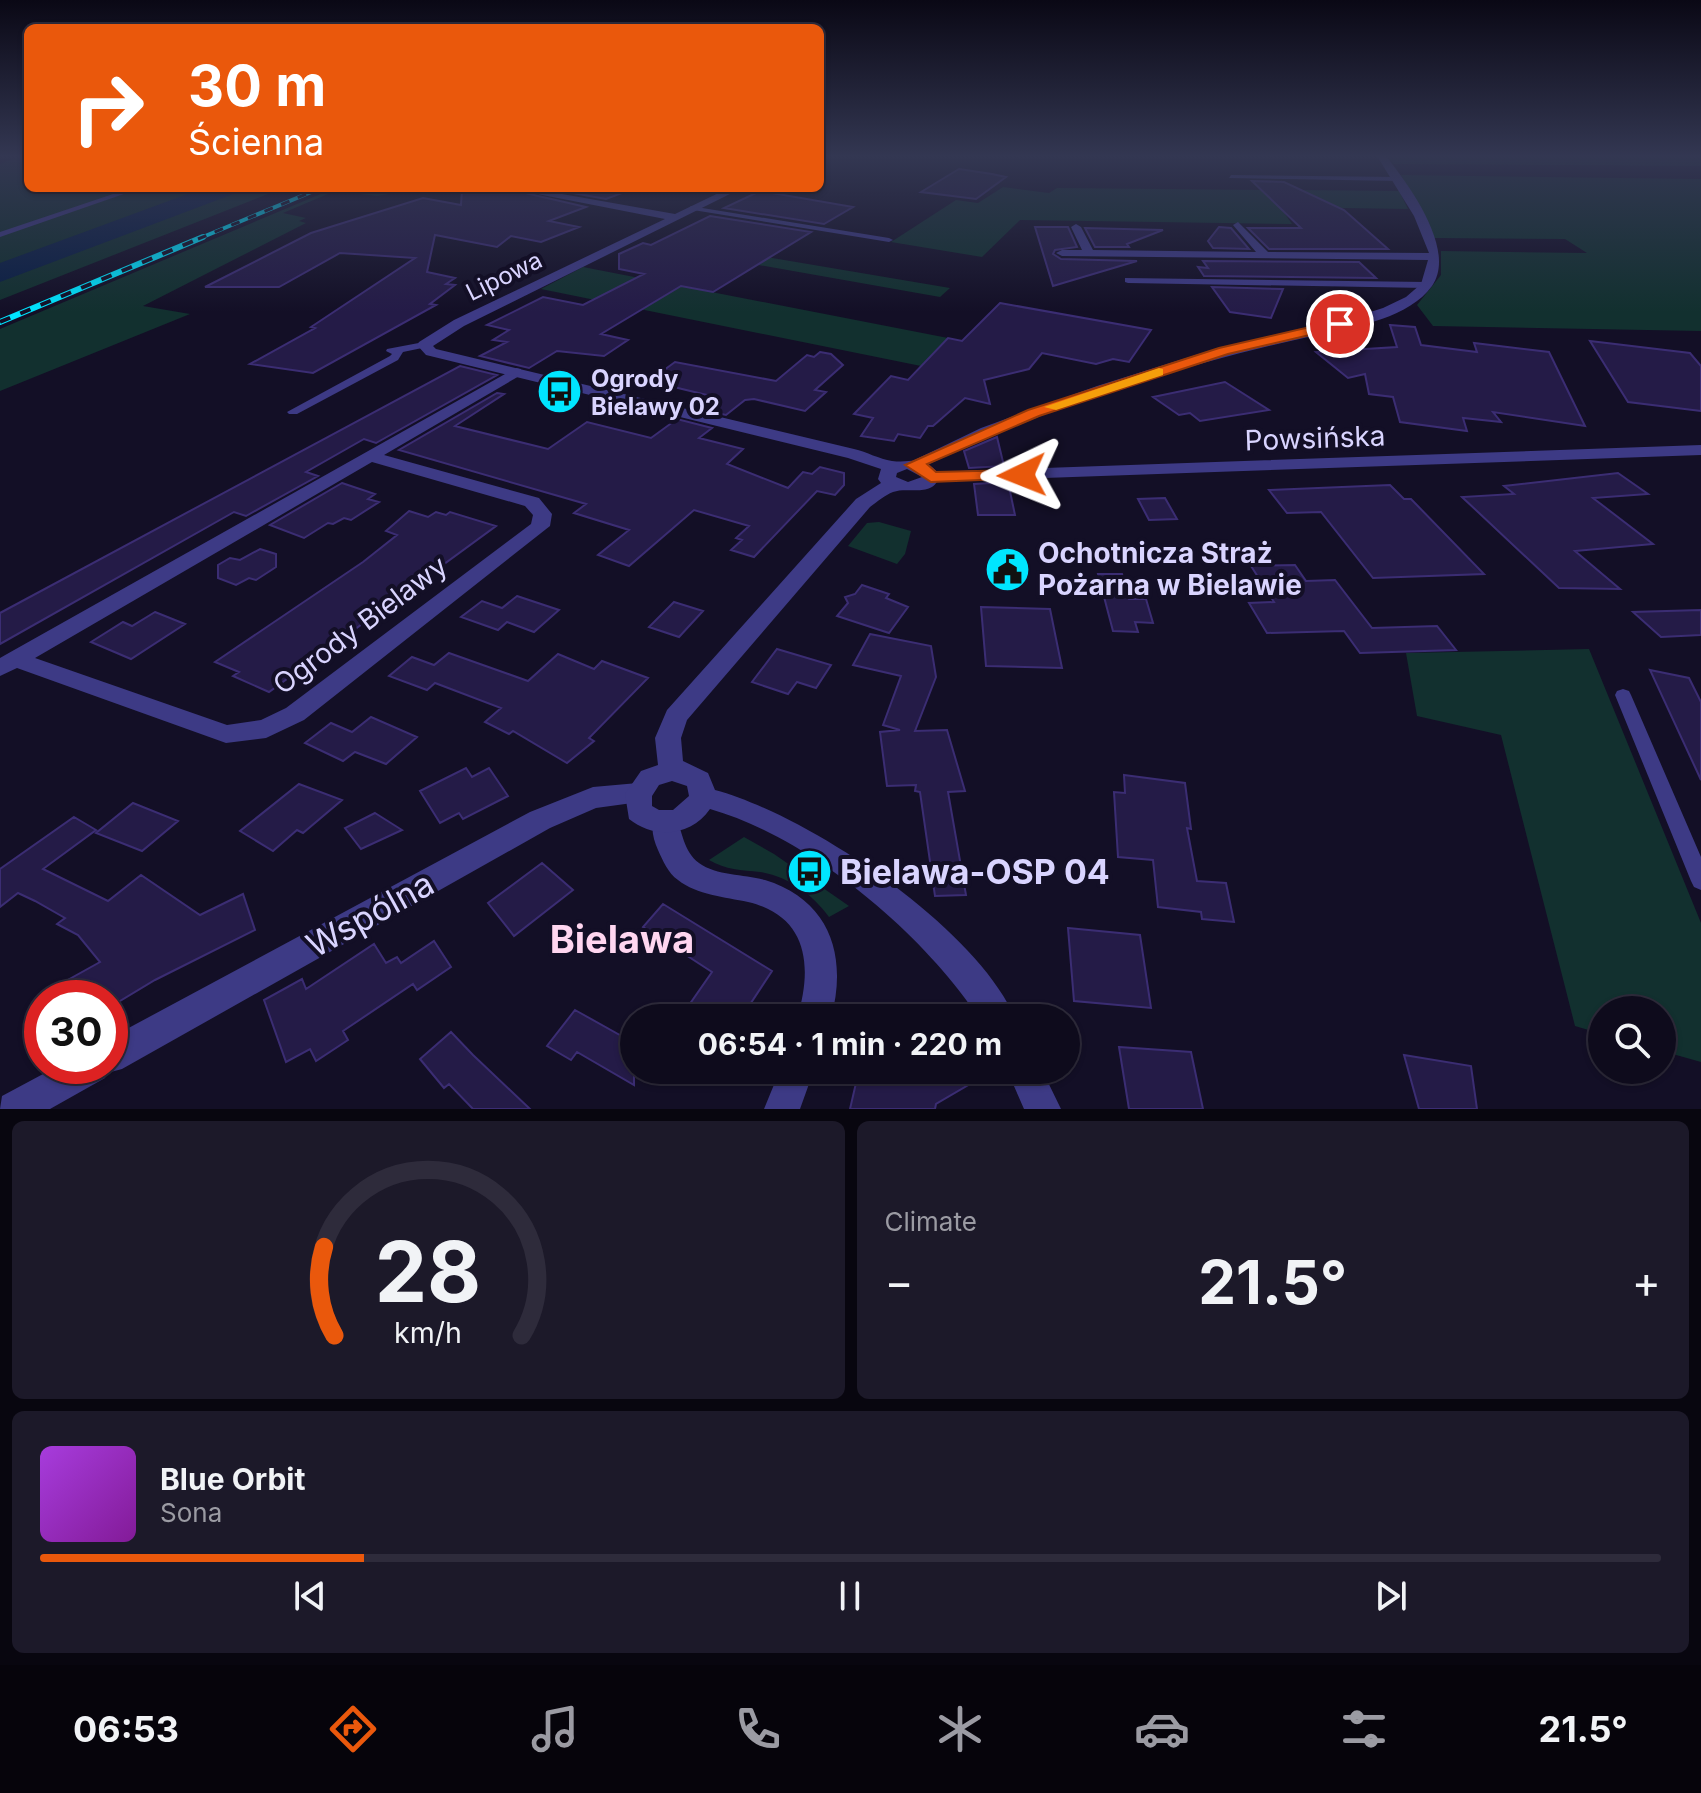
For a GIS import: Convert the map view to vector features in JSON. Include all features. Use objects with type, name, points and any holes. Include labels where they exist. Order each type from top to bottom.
[{"type":"street","points":[[622,208],[673,217]]},
{"type":"street","name":"Lipowa","points":[[424,345],[459,323],[693,208]]},
{"type":"street","points":[[671,771],[668,738],[676,716],[863,503],[893,476],[1034,413],[1210,355],[1389,310],[1427,285],[1434,257],[1434,250],[1413,208]]},
{"type":"street","points":[[1238,225],[1265,255]]},
{"type":"street","points":[[1076,227],[1089,253]]},
{"type":"street","points":[[1062,253],[1434,257]]},
{"type":"street","points":[[424,345],[431,352],[865,457],[893,476]]},
{"type":"street","name":"Ogrody Bielawy","points":[[8,663],[516,372]]},
{"type":"street","name":"Powsińska","points":[[893,476],[918,487],[931,477],[1701,450]]},
{"type":"street","name":"Ogrody Bielawy","points":[[8,663],[226,734],[266,729],[295,714],[540,526],[543,514],[532,502],[369,456]]},
{"type":"street","points":[[913,465],[925,469],[931,477]]},
{"type":"street","points":[[671,771],[682,771],[699,780],[703,797],[690,815],[665,823],[645,817],[639,811],[638,794],[650,778],[671,771]]},
{"type":"street","name":"Wspólna","points":[[128,1047],[540,820],[593,798],[638,794]]},
{"type":"street","points":[[703,797],[751,812],[787,829],[877,891],[932,934],[969,974],[989,1004]]},
{"type":"street","points":[[665,823],[674,855],[692,874],[705,882],[763,892],[803,916],[815,933],[823,967],[820,1004]]},
{"type":"street","points":[[15,1109],[60,1084]]},
{"type":"street","points":[[782,1109],[792,1084]]},
{"type":"street","points":[[1031,1084],[1043,1109]]},
{"type":"lane","points":[[0,235],[80,208]]},
{"type":"lane","points":[[693,208],[889,240]]},
{"type":"lane","points":[[1128,280],[1427,285]]},
{"type":"lane","points":[[293,412],[394,358],[393,351],[424,345]]},
{"type":"lane","points":[[1623,695],[1701,881]]},
{"type":"green space","points":[[0,208],[233,208],[0,300]]},
{"type":"green space","points":[[288,208],[295,208],[283,213],[306,218],[299,221],[306,223],[143,306],[190,314],[0,391],[0,329]]},
{"type":"green space","points":[[944,208],[1281,208],[1292,224],[1020,220],[982,257],[891,242]]},
{"type":"green space","points":[[1328,208],[1407,208],[1408,209]]},
{"type":"green space","points":[[1418,208],[1701,208],[1701,331],[1433,326],[1417,305],[1441,275],[1441,251],[1587,253],[1565,239],[1434,238]]},
{"type":"green space","points":[[748,254],[950,288],[940,297],[736,261]]},
{"type":"green space","points":[[583,267],[948,338],[921,366],[541,289]]},
{"type":"green space","points":[[879,522],[911,531],[905,554],[897,564],[848,546],[867,523]]},
{"type":"green space","points":[[1589,649],[1701,923],[1701,1062],[1676,1055],[1676,996],[1588,996],[1588,1030],[1575,1026],[1501,735],[1417,716],[1406,653]]},
{"type":"green space","points":[[744,837],[849,906],[829,917],[815,901],[790,882],[771,874],[728,868],[709,860]]},
{"type":"building","points":[[392,208],[584,208],[549,221],[579,227],[541,242],[511,236],[497,247],[435,235],[427,272],[455,278],[446,284],[455,285],[430,304],[436,305],[313,373],[250,364],[315,328],[311,327],[415,258],[340,253],[279,287],[205,287],[311,233]]},
{"type":"building","points":[[725,208],[852,208],[824,224]]},
{"type":"building","points":[[1280,208],[1339,208],[1388,249],[1269,249],[1248,228],[1301,228]]},
{"type":"building","points":[[710,216],[811,232],[713,292],[681,286],[601,334],[628,340],[604,356],[557,351],[529,368],[480,356],[507,342],[493,340],[509,330],[487,325],[543,297],[583,305],[644,274],[619,269],[619,254],[643,243],[651,245]]},
{"type":"building","points":[[1035,227],[1068,227],[1077,247],[1055,250],[1053,254],[1061,259],[1137,261],[1053,286]]},
{"type":"building","points":[[1219,227],[1231,228],[1249,249],[1213,248],[1208,241]]},
{"type":"building","points":[[1085,228],[1163,230],[1127,244],[1129,247],[1095,247]]},
{"type":"building","points":[[1203,261],[1359,262],[1376,278],[1204,276],[1198,267],[1208,268]]},
{"type":"building","points":[[1212,287],[1283,289],[1271,318],[1230,312]]},
{"type":"building","points":[[1000,303],[1151,330],[1129,362],[1113,359],[1096,364],[1042,353],[1029,369],[984,380],[990,404],[965,398],[933,426],[928,426],[920,438],[898,434],[894,441],[861,436],[873,418],[854,414],[891,376],[908,380],[948,338],[962,341]]},
{"type":"building","points":[[1390,325],[1415,327],[1421,345],[1477,352],[1474,343],[1549,352],[1585,426],[1493,412],[1501,422],[1463,418],[1467,431],[1400,422],[1393,397],[1369,394],[1365,374],[1348,378],[1316,352],[1397,347]]},
{"type":"building","points":[[1590,341],[1690,353],[1701,366],[1701,411],[1628,402]]},
{"type":"building","points":[[820,352],[831,354],[843,365],[815,390],[826,392],[805,411],[754,399],[745,400],[726,415],[694,408],[711,396],[649,381],[675,362],[776,381],[807,355],[814,357]]},
{"type":"building","points":[[460,366],[497,375],[376,443],[364,439],[306,472],[318,476],[246,516],[234,512],[0,644],[0,613]]},
{"type":"building","points":[[1225,382],[1269,410],[1200,421],[1190,413],[1179,415],[1153,397]]},
{"type":"building","points":[[497,393],[504,394],[455,426],[548,449],[587,422],[651,438],[677,419],[712,428],[699,438],[743,449],[727,464],[788,488],[803,472],[812,474],[820,467],[844,473],[844,485],[835,495],[817,491],[754,557],[731,550],[742,540],[736,538],[749,526],[694,510],[629,566],[598,555],[629,530],[574,513],[586,504],[399,450]]},
{"type":"building","points":[[997,437],[1004,466],[969,468],[964,451]]},
{"type":"building","points":[[1618,473],[1648,494],[1593,498],[1653,544],[1575,551],[1620,589],[1559,588],[1462,497],[1514,494],[1504,486]]},
{"type":"building","points":[[1008,482],[1015,515],[978,515],[974,484]]},
{"type":"building","points":[[342,483],[375,494],[368,499],[379,502],[351,520],[344,518],[333,524],[328,523],[304,538],[270,525]]},
{"type":"building","points":[[1390,485],[1404,499],[1411,499],[1484,574],[1373,578],[1321,512],[1287,513],[1269,490]]},
{"type":"building","points":[[1165,498],[1177,519],[1149,520],[1138,499]]},
{"type":"building","points":[[409,511],[428,517],[436,512],[446,515],[450,512],[496,526],[269,692],[233,676],[239,672],[215,662],[363,562],[397,535],[386,531]]},
{"type":"building","points":[[260,549],[276,554],[276,567],[256,580],[249,578],[236,585],[218,578],[218,565],[230,558],[240,560]]},
{"type":"building","points":[[1295,565],[1306,581],[1335,580],[1372,628],[1437,626],[1456,650],[1360,653],[1344,631],[1267,633],[1249,603],[1274,602],[1251,566]]},
{"type":"building","points":[[1098,574],[1122,574],[1129,599],[1146,599],[1153,623],[1135,622],[1138,632],[1113,631]]},
{"type":"building","points":[[862,585],[889,594],[886,598],[908,607],[889,633],[837,616],[848,603],[845,597],[855,594]]},
{"type":"building","points":[[517,596],[559,610],[534,632],[507,622],[498,630],[461,617],[482,601],[502,608]]},
{"type":"building","points":[[674,602],[703,611],[679,637],[649,627]]},
{"type":"building","points":[[981,607],[1050,609],[1062,668],[986,666]]},
{"type":"building","points":[[1701,610],[1701,635],[1661,637],[1633,612]]},
{"type":"building","points":[[155,612],[185,624],[131,659],[91,642],[123,622],[132,626]]},
{"type":"building","points":[[870,634],[931,646],[936,677],[915,731],[947,730],[965,791],[948,792],[966,895],[935,896],[920,792],[915,791],[916,785],[887,786],[880,732],[900,730],[883,725],[901,676],[853,665]]},
{"type":"building","points":[[777,649],[831,665],[816,688],[797,682],[788,694],[752,682]]},
{"type":"building","points":[[449,653],[528,681],[558,654],[594,669],[602,661],[648,678],[589,738],[594,741],[567,763],[513,731],[509,734],[485,722],[501,708],[435,683],[427,690],[389,676],[412,657],[434,665]]},
{"type":"building","points":[[1650,670],[1689,678],[1701,702],[1701,780]]},
{"type":"building","points":[[371,717],[417,737],[386,764],[355,752],[343,761],[305,743],[331,723],[352,732]]},
{"type":"building","points":[[466,768],[472,777],[489,768],[508,796],[463,819],[459,813],[440,823],[420,791]]},
{"type":"building","points":[[1124,775],[1185,783],[1191,829],[1187,828],[1197,881],[1226,883],[1234,922],[1202,919],[1201,912],[1158,907],[1153,860],[1118,857],[1114,792],[1125,793]]},
{"type":"building","points":[[299,784],[342,800],[303,833],[297,830],[273,851],[240,831]]},
{"type":"building","points":[[133,803],[178,821],[142,851],[96,833]]},
{"type":"building","points":[[375,813],[402,830],[361,849],[345,828]]},
{"type":"building","points":[[74,817],[96,830],[43,869],[108,901],[141,875],[200,915],[243,894],[255,930],[128,996],[128,980],[68,980],[100,962],[78,935],[57,924],[65,918],[35,901],[18,893],[0,907],[0,869]]},
{"type":"building","points":[[542,863],[573,890],[514,936],[488,903]]},
{"type":"building","points":[[663,904],[772,971],[750,1004],[690,1004],[712,972],[643,927]]},
{"type":"building","points":[[1068,928],[1140,935],[1151,1008],[1074,1001]]},
{"type":"building","points":[[434,941],[451,967],[417,990],[413,984],[343,1031],[348,1040],[316,1061],[310,1049],[286,1062],[264,1000],[302,979],[306,989],[374,944],[386,963],[397,957],[401,963]]},
{"type":"building","points":[[575,1010],[620,1035],[620,1077],[577,1052],[571,1060],[547,1046]]},
{"type":"building","points":[[451,1032],[530,1109],[473,1109],[449,1084],[444,1088],[420,1059]]},
{"type":"building","points":[[1119,1047],[1191,1052],[1203,1109],[1129,1109]]},
{"type":"building","points":[[1404,1055],[1471,1066],[1477,1109],[1419,1109]]},
{"type":"building","points":[[856,1084],[970,1084],[936,1104],[935,1109],[850,1109]]},
{"type":"waterway","points":[[0,273],[174,208]]},
{"type":"railway","points":[[198,239],[273,208]]},
{"type":"railway","points":[[0,322],[203,237]]},
{"type":"slow traffic","points":[[1051,407],[1159,372]]},
{"type":"place","name":"Ogrody Bielawy 02","points":[[560,392]]},
{"type":"place","name":"Ochotnicza Straż Pożarna w Bielawie","points":[[1007,569]]},
{"type":"place","name":"Bielawa-OSP 04","points":[[809,871]]},
{"type":"district","name":"Bielawa","points":[[622,939]]},
{"type":"route","points":[[1022,475],[931,477],[925,469],[913,465],[943,449],[1034,413],[1224,351],[1340,324]]}]
